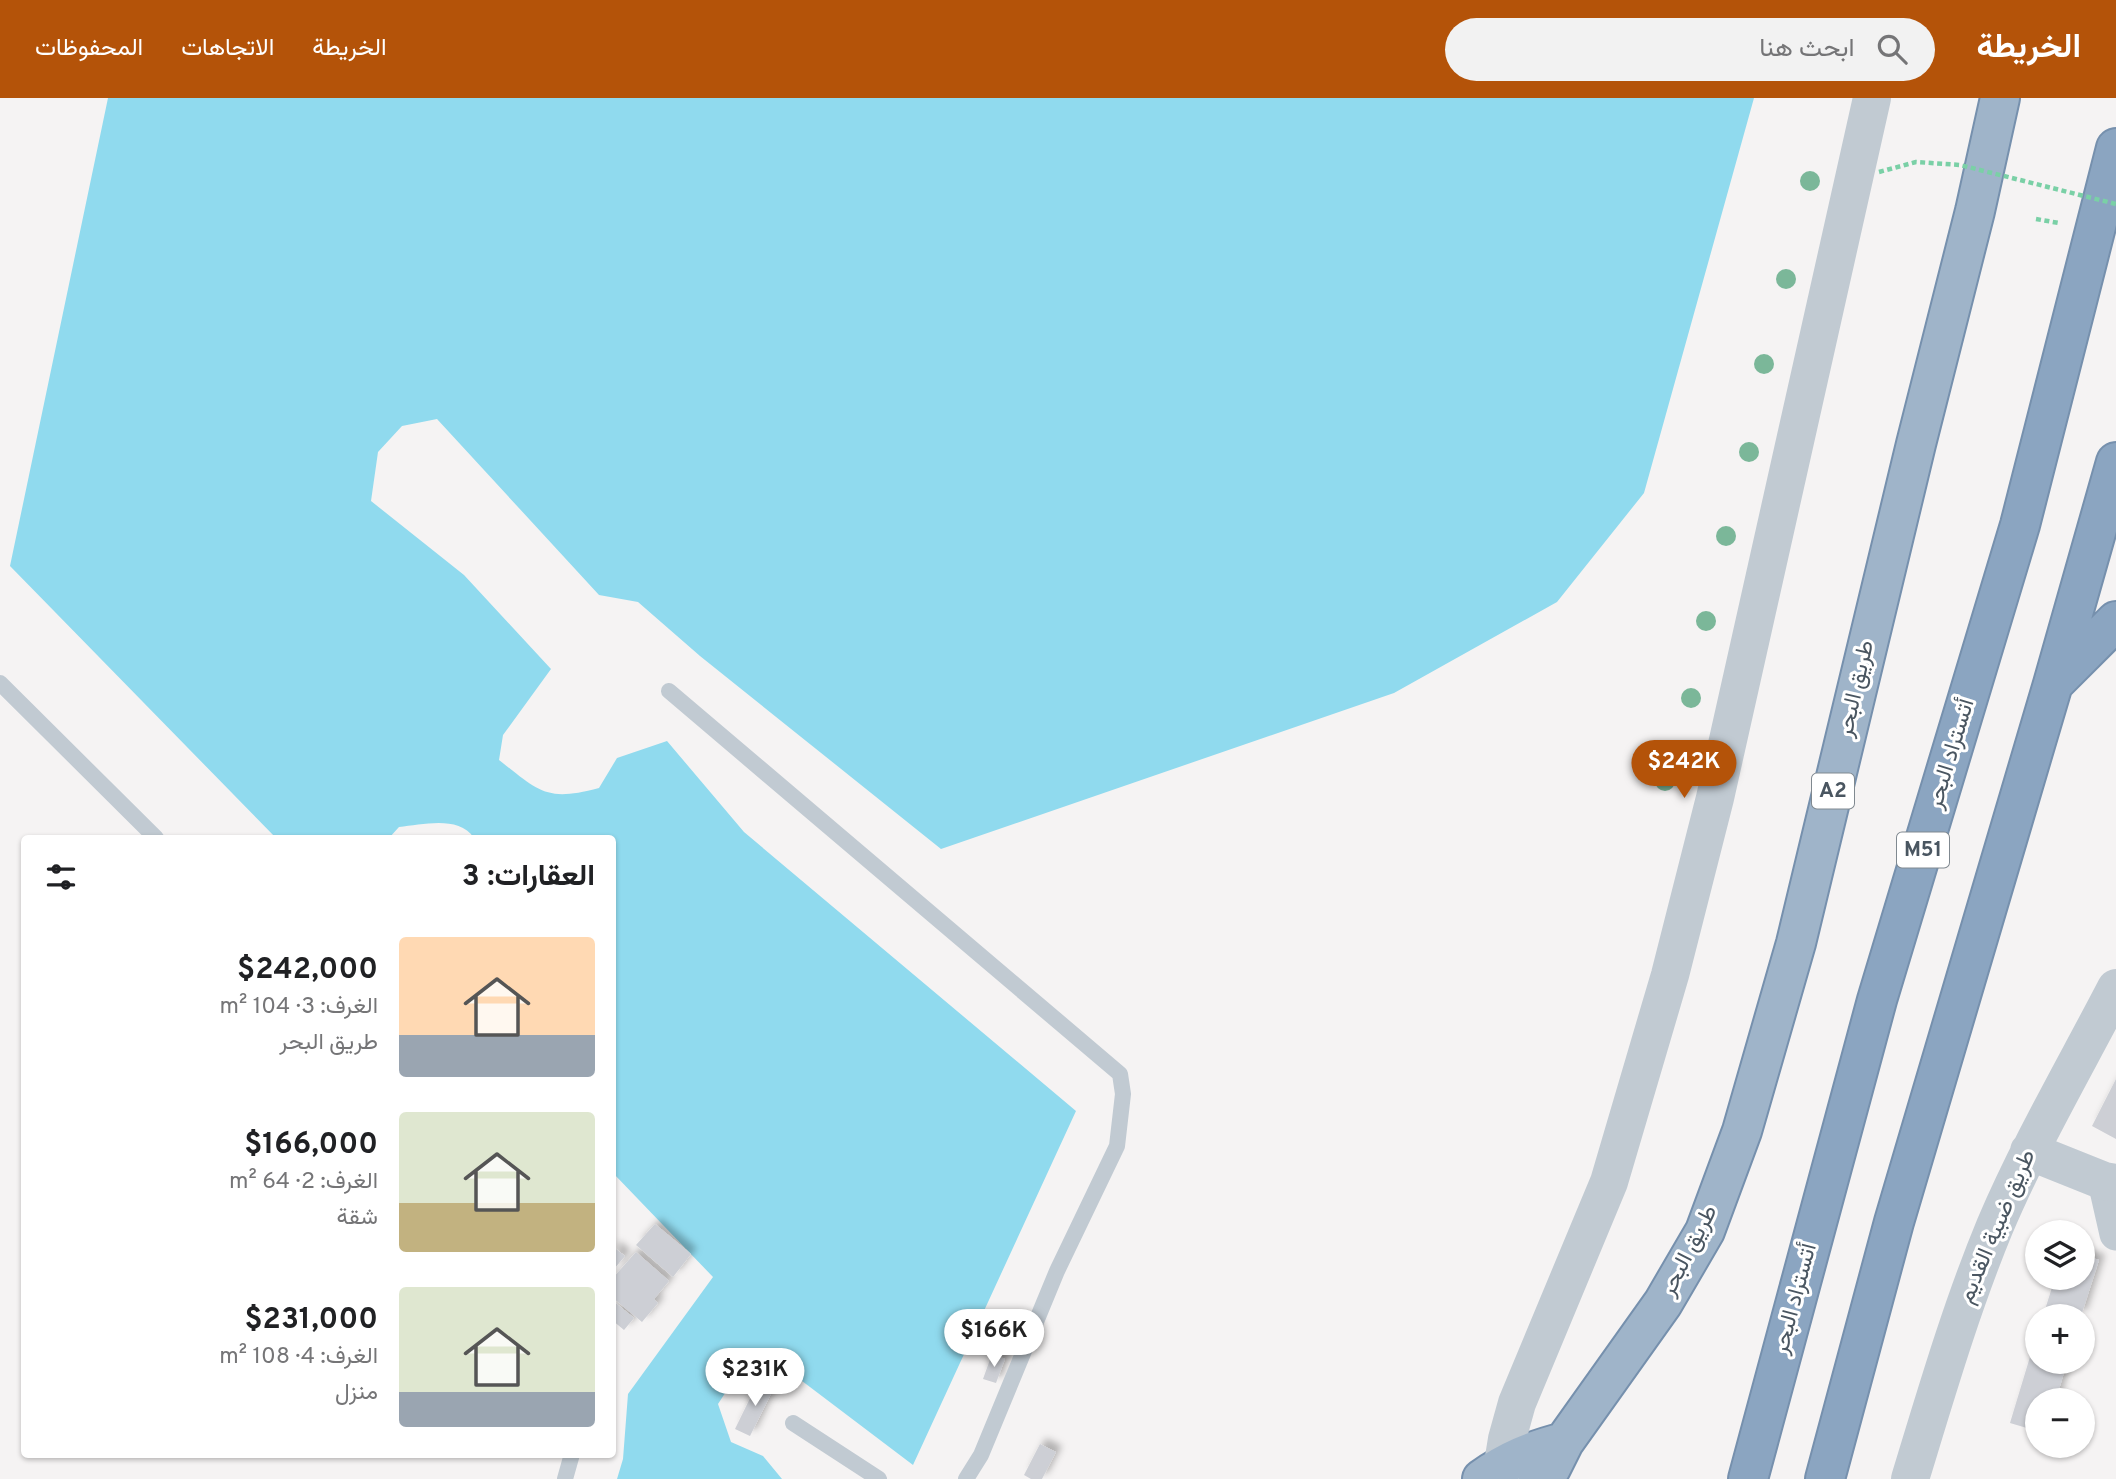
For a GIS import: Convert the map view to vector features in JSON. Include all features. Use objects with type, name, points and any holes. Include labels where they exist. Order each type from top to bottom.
[{"type":"highway","name":"طريق البحر","points":[[1538,1479],[1551,1468],[1564,1442],[1663,1303],[1705,1231],[1742,1131],[1796,943],[1975,211],[2000,98]]},
{"type":"highway","name":"أتستراد البحر","points":[[1748,1479],[1877,1000],[2021,525],[2116,148]]},
{"type":"highway","points":[[1825,1479],[1894,1222],[2116,462]]},
{"type":"highway","points":[[2053,684],[2116,621]]},
{"type":"highway","points":[[1499,1474],[1534,1450],[1564,1442]]},
{"type":"street","points":[[1499,1474],[1517,1403],[1609,1182],[1670,975],[1715,798],[1872,98]]},
{"type":"street","name":"طريق ضبية القديم","points":[[1910,1479],[1958,1321],[1995,1228],[2029,1151],[2116,988]]},
{"type":"street","points":[[2029,1151],[2110,1182],[2116,1234]]},
{"type":"lane","points":[[0,683],[153,835]]},
{"type":"lane","points":[[669,691],[1121,1074],[1123,1094],[1117,1146],[1057,1271],[981,1455],[966,1479]]},
{"type":"lane","points":[[793,1423],[879,1479]]},
{"type":"lane","points":[[565,1479],[571,1458]]},
{"type":"path","points":[[1879,172],[1916,162],[1960,165],[2116,204]]},
{"type":"water","points":[[108,98],[1754,98],[1644,493],[1557,602],[1394,693],[941,849],[700,656],[638,602],[599,595],[437,419],[402,426],[378,452],[371,501],[464,575],[551,669],[503,735],[499,760],[535,787],[555,794],[567,794],[599,788],[617,758],[667,741],[744,832],[1076,1111],[913,1465],[769,1356],[742,1367],[718,1404],[731,1442],[763,1456],[782,1479],[617,1479],[623,1459],[628,1394],[713,1277],[616,1176],[616,835],[471,835],[459,826],[440,823],[399,827],[392,835],[273,835],[10,566]]},
{"type":"building","points":[[2116,1079],[2116,1139],[2092,1126]]},
{"type":"building","points":[[655,1224],[691,1254],[673,1277],[636,1245]]},
{"type":"building","points":[[616,1249],[625,1256],[616,1267]]},
{"type":"building","points":[[636,1252],[669,1281],[654,1299],[658,1303],[642,1322],[616,1300],[616,1274]]},
{"type":"building","points":[[2051,1290],[2089,1290],[2085,1304],[2047,1304]]},
{"type":"building","points":[[616,1303],[634,1318],[624,1330],[616,1323]]},
{"type":"building","points":[[992,1354],[1005,1359],[996,1383],[983,1379]]},
{"type":"building","points":[[2025,1373],[2064,1374],[2059,1388],[2025,1388],[2025,1427],[2010,1423]]},
{"type":"building","points":[[759,1380],[774,1388],[750,1436],[735,1429]]},
{"type":"building","points":[[1040,1444],[1056,1452],[1042,1479],[1031,1479],[1024,1475]]}]
